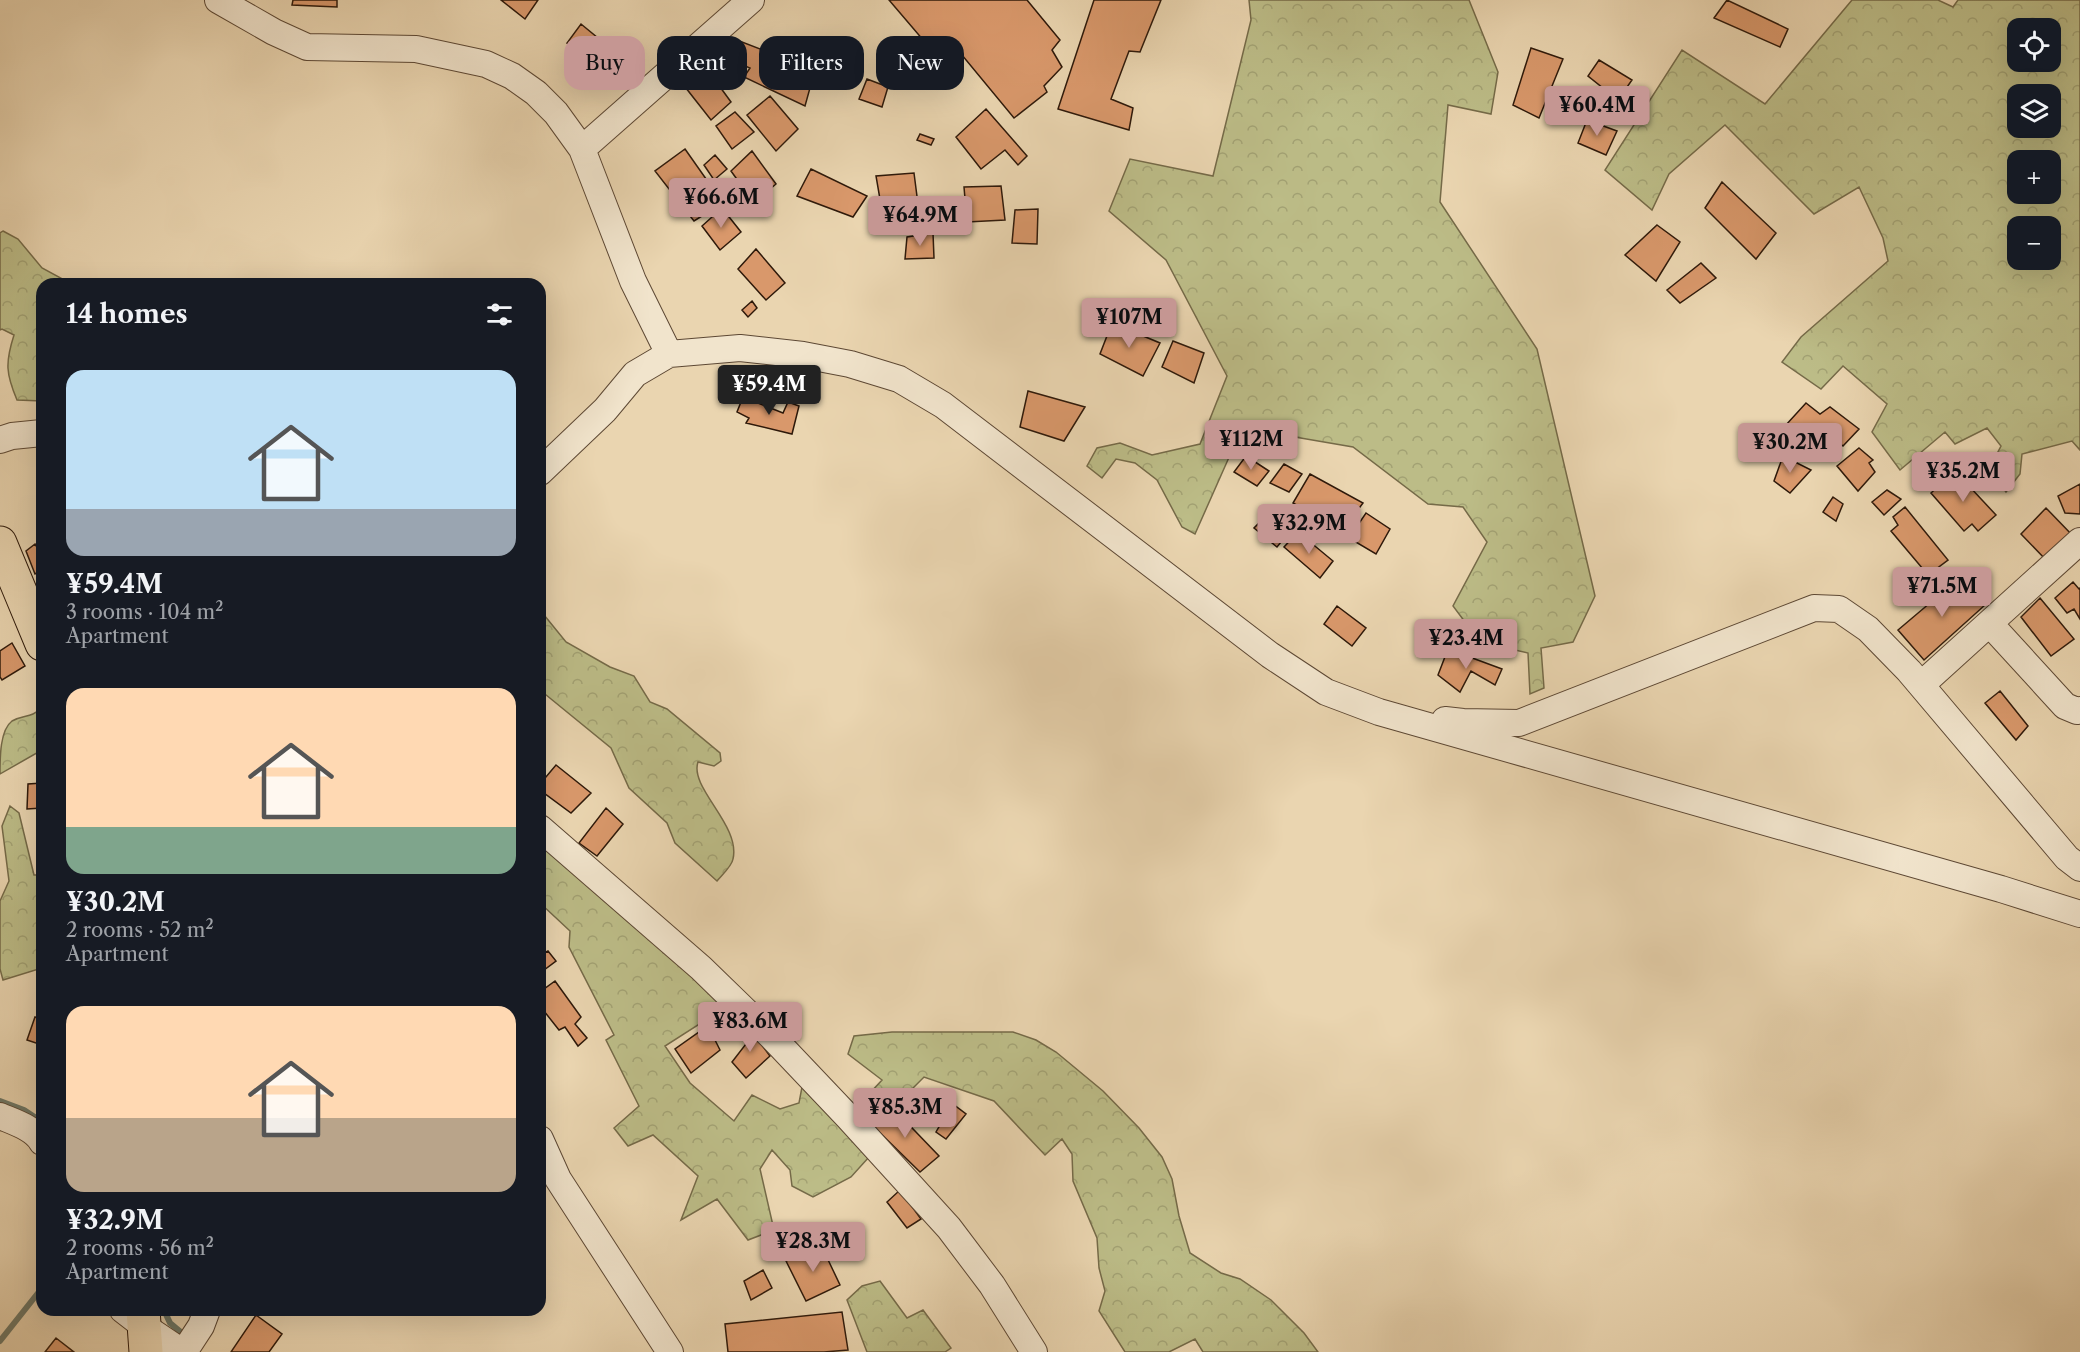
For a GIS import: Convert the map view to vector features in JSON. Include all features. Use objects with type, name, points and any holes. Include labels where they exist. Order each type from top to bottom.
[{"type":"main road","points":[[0,543],[36,630]]},
{"type":"street","points":[[219,0],[274,32],[308,46],[416,49],[486,64],[512,76],[536,93],[556,113],[582,149],[633,280],[669,354]]},
{"type":"street","points":[[582,149],[751,0]]},
{"type":"street","points":[[546,466],[605,410],[635,374],[669,354],[740,348],[802,355],[850,364],[899,379],[943,405],[1270,655],[1326,692],[1380,712],[2001,889],[2080,914]]},
{"type":"street","points":[[0,440],[12,436],[36,434]]},
{"type":"street","points":[[1921,685],[2080,541]]},
{"type":"street","points":[[1380,712],[1463,723],[1520,723],[1814,608],[1839,609],[1868,629],[1921,685],[2067,858],[2080,868]]},
{"type":"street","points":[[1990,624],[2065,706],[2076,711],[2080,710]]},
{"type":"street","points":[[546,833],[701,968],[773,1038],[848,1117],[949,1228],[992,1285],[1034,1352]]},
{"type":"street","points":[[0,1116],[19,1124],[36,1135]]},
{"type":"street","points":[[546,1152],[558,1179],[670,1352]]},
{"type":"street","points":[[139,1325],[191,1339]]},
{"type":"green space","points":[[1249,0],[1469,0],[1498,72],[1491,114],[1448,105],[1440,202],[1537,349],[1595,596],[1573,642],[1541,648],[1544,688],[1530,694],[1528,653],[1480,642],[1453,606],[1487,542],[1463,507],[1428,504],[1353,447],[1242,428],[1195,534],[1182,527],[1157,480],[1135,463],[1116,459],[1102,478],[1087,466],[1097,448],[1120,443],[1152,455],[1200,444],[1227,376],[1166,260],[1109,211],[1130,159],[1213,176],[1251,20]]},
{"type":"green space","points":[[1852,0],[1938,0],[1953,7],[1958,0],[2080,0],[2080,450],[2072,441],[2022,454],[2020,474],[2006,492],[1989,469],[2001,446],[1987,428],[1955,444],[1945,432],[1900,470],[1872,432],[1887,404],[1843,366],[1821,389],[1782,362],[1801,337],[1888,261],[1883,238],[1859,187],[1814,214],[1725,125],[1669,174],[1652,210],[1605,170],[1682,50],[1765,104]]},
{"type":"green space","points":[[3,231],[18,239],[42,268],[61,278],[36,278],[36,401],[17,400],[9,375],[9,353],[14,335],[0,330],[0,233]]},
{"type":"green space","points":[[546,617],[566,642],[610,667],[634,676],[650,702],[667,709],[720,753],[721,761],[714,766],[698,762],[697,772],[707,795],[730,833],[733,846],[732,862],[717,881],[675,843],[667,823],[629,788],[611,748],[546,695]]},
{"type":"green space","points":[[36,712],[36,753],[0,774],[2,744],[8,725],[16,719]]},
{"type":"green space","points":[[10,806],[19,813],[34,875],[36,875],[36,970],[3,980],[0,969],[0,901],[9,881],[2,826]]},
{"type":"green space","points":[[546,846],[726,1007],[665,1046],[690,1083],[734,1121],[752,1095],[780,1109],[799,1103],[802,1087],[869,1157],[851,1177],[813,1197],[792,1186],[790,1170],[772,1150],[760,1169],[774,1230],[748,1240],[717,1199],[681,1220],[698,1176],[653,1135],[628,1146],[614,1128],[639,1106],[606,1040],[614,1035],[569,947],[570,931],[546,909]]},
{"type":"green space","points":[[892,1032],[1013,1032],[1036,1040],[1056,1052],[1103,1091],[1139,1128],[1162,1157],[1172,1179],[1179,1216],[1190,1253],[1221,1273],[1240,1279],[1271,1300],[1304,1333],[1318,1352],[1203,1352],[1195,1339],[1169,1352],[1125,1352],[1099,1311],[1105,1291],[1099,1268],[1097,1238],[1073,1181],[1072,1154],[1062,1139],[1045,1155],[994,1101],[924,1077],[901,1100],[893,1095],[882,1104],[870,1093],[882,1080],[848,1054],[854,1036]]},
{"type":"green space","points":[[880,1281],[907,1318],[923,1310],[951,1348],[945,1352],[867,1352],[847,1300],[862,1286]]},
{"type":"building","points":[[293,0],[337,0],[337,7],[292,5]]},
{"type":"building","points":[[501,0],[538,0],[525,19]]},
{"type":"building","points":[[889,0],[1027,0],[1060,40],[1052,50],[1062,67],[1044,86],[1047,92],[1014,118],[964,57],[964,36],[920,36]]},
{"type":"building","points":[[1094,0],[1161,0],[1140,52],[1129,51],[1111,99],[1133,108],[1129,130],[1058,109]]},
{"type":"building","points":[[1727,0],[1788,29],[1780,47],[1714,18]]},
{"type":"building","points":[[581,24],[596,36],[572,36]]},
{"type":"building","points":[[747,44],[759,49],[759,84],[747,78],[750,68],[747,67]]},
{"type":"building","points":[[1531,48],[1563,59],[1539,118],[1513,105]]},
{"type":"building","points":[[1599,60],[1632,80],[1618,100],[1588,76]]},
{"type":"building","points":[[867,79],[876,82],[876,90],[887,90],[882,107],[859,99]]},
{"type":"building","points":[[687,90],[722,90],[731,102],[711,120]]},
{"type":"building","points":[[771,90],[809,90],[805,106]]},
{"type":"building","points":[[770,96],[798,129],[776,151],[747,115]]},
{"type":"building","points":[[986,109],[1027,156],[1018,165],[1005,150],[981,169],[956,137]]},
{"type":"building","points":[[735,112],[754,132],[732,149],[716,126]]},
{"type":"building","points":[[1587,120],[1617,131],[1606,155],[1578,143]]},
{"type":"building","points":[[920,134],[934,139],[931,145],[917,140]]},
{"type":"building","points":[[685,149],[723,203],[694,221],[655,171]]},
{"type":"building","points":[[752,151],[776,184],[754,203],[731,171]]},
{"type":"building","points":[[715,155],[727,169],[714,180],[704,165]]},
{"type":"building","points":[[811,169],[867,196],[853,217],[797,196]]},
{"type":"building","points":[[914,173],[919,212],[882,211],[876,176]]},
{"type":"building","points":[[1722,182],[1776,233],[1756,259],[1705,208]]},
{"type":"building","points":[[1001,186],[1005,220],[967,222],[964,187]]},
{"type":"building","points":[[722,208],[741,232],[720,250],[702,226]]},
{"type":"building","points":[[1038,209],[1037,244],[1012,243],[1015,210]]},
{"type":"building","points":[[1657,225],[1680,242],[1656,281],[1625,255]]},
{"type":"building","points":[[933,233],[934,258],[905,259],[907,237]]},
{"type":"building","points":[[756,249],[785,283],[766,300],[738,269]]},
{"type":"building","points":[[1701,263],[1716,278],[1680,303],[1667,290]]},
{"type":"building","points":[[752,301],[757,308],[748,317],[742,310]]},
{"type":"building","points":[[1112,323],[1160,343],[1143,376],[1100,354]]},
{"type":"building","points":[[1173,341],[1204,353],[1194,383],[1162,367]]},
{"type":"building","points":[[1028,391],[1085,407],[1064,441],[1020,427]]},
{"type":"building","points":[[743,397],[783,413],[788,402],[799,406],[792,434],[746,423],[749,418],[737,412]]},
{"type":"building","points":[[1806,403],[1820,414],[1830,407],[1859,429],[1843,446],[1817,424],[1802,435],[1785,426]]},
{"type":"building","points":[[1859,448],[1873,460],[1869,463],[1875,472],[1858,491],[1837,466]]},
{"type":"building","points":[[1246,456],[1269,471],[1257,486],[1234,472]]},
{"type":"building","points":[[1783,456],[1811,470],[1790,493],[1774,481]]},
{"type":"building","points":[[1284,464],[1302,474],[1289,492],[1270,483]]},
{"type":"building","points":[[1955,471],[1996,515],[1978,531],[1972,524],[1964,531],[1931,493]]},
{"type":"building","points":[[1310,474],[1363,503],[1342,531],[1293,503]]},
{"type":"building","points":[[2080,484],[2080,514],[2065,513],[2058,496]]},
{"type":"building","points":[[1887,490],[1901,499],[1884,515],[1872,502]]},
{"type":"building","points":[[1833,497],[1843,504],[1836,521],[1823,512]]},
{"type":"building","points":[[1905,507],[1948,560],[1928,575],[1891,531],[1898,525],[1893,517]]},
{"type":"building","points":[[2046,508],[2074,537],[2047,561],[2021,534]]},
{"type":"building","points":[[1366,513],[1390,529],[1376,554],[1349,538]]},
{"type":"building","points":[[1268,514],[1291,530],[1277,547],[1254,528]]},
{"type":"building","points":[[1298,532],[1333,561],[1320,578],[1284,547]]},
{"type":"building","points":[[35,544],[35,574],[26,551]]},
{"type":"building","points":[[1963,575],[1985,605],[1924,660],[1898,630]]},
{"type":"building","points":[[2073,582],[2080,588],[2080,619],[2074,609],[2067,613],[2055,598]]},
{"type":"building","points":[[2040,598],[2074,639],[2051,656],[2021,617]]},
{"type":"building","points":[[1337,606],[1366,628],[1352,646],[1324,624]]},
{"type":"building","points":[[12,643],[25,666],[2,680],[0,651]]},
{"type":"building","points":[[1448,649],[1502,669],[1495,685],[1471,671],[1460,692],[1438,675]]},
{"type":"building","points":[[2000,691],[2028,726],[2016,740],[1985,703]]},
{"type":"building","points":[[556,765],[591,793],[571,813],[546,794],[546,777]]},
{"type":"building","points":[[36,783],[36,808],[27,809],[28,784]]},
{"type":"building","points":[[606,808],[623,824],[597,856],[579,843]]},
{"type":"building","points":[[548,951],[556,961],[546,968],[546,952]]},
{"type":"building","points":[[555,981],[581,1017],[575,1024],[587,1038],[578,1046],[565,1027],[559,1030],[546,1014],[546,988]]},
{"type":"building","points":[[723,1015],[729,1025],[714,1038],[720,1050],[691,1073],[675,1049]]},
{"type":"building","points":[[35,1017],[36,1017],[36,1043],[27,1040]]},
{"type":"building","points":[[747,1025],[770,1056],[746,1078],[732,1062],[746,1044],[737,1028]]},
{"type":"building","points":[[937,1092],[966,1114],[946,1139],[936,1132],[940,1125],[907,1109],[916,1094],[929,1099]]},
{"type":"building","points":[[890,1105],[939,1156],[920,1172],[871,1124]]},
{"type":"building","points":[[900,1190],[921,1219],[907,1228],[887,1202]]},
{"type":"building","points":[[822,1247],[840,1285],[806,1301],[786,1261]]},
{"type":"building","points":[[763,1270],[772,1288],[751,1300],[744,1281]]},
{"type":"building","points":[[842,1312],[848,1350],[728,1352],[725,1324]]},
{"type":"building","points":[[255,1316],[282,1334],[269,1352],[231,1352]]},
{"type":"building","points":[[56,1338],[74,1352],[45,1352]]},
{"type":"waterway","points":[[0,1101],[24,1110],[36,1118]]},
{"type":"waterway","points":[[0,1341],[36,1296]]},
{"type":"waterway","points":[[167,1316],[170,1323],[188,1338]]}]
